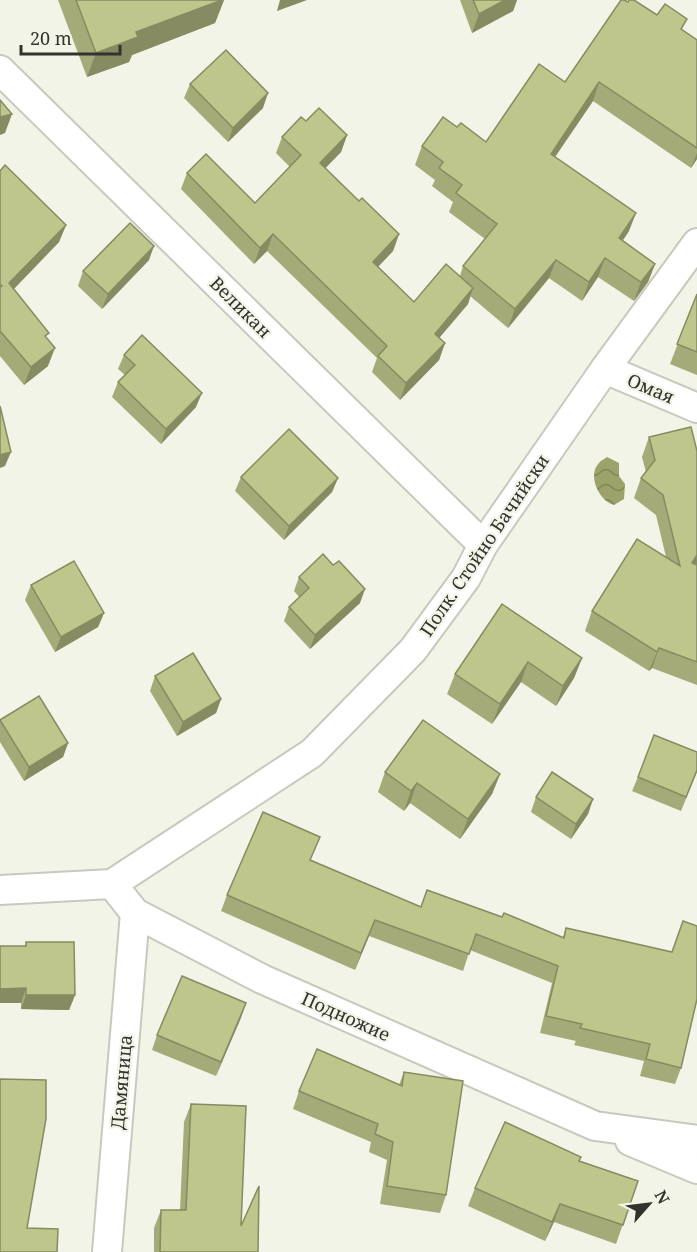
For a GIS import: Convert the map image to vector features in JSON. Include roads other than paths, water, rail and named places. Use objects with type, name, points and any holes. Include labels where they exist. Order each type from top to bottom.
[{"type":"street","name":"Великан","points":[[0,70],[483,545]]},
{"type":"street","name":"Полк. Стойно Бачийски","points":[[112,884],[312,753],[412,650],[466,578],[483,545],[605,369],[697,243]]},
{"type":"street","name":"Омая","points":[[605,369],[697,408]]},
{"type":"street","points":[[0,890],[112,884]]},
{"type":"street","name":"Подножие","points":[[112,884],[135,913],[262,979],[697,1169]]},
{"type":"street","name":"Дамяница","points":[[107,1252],[135,913]]},
{"type":"street","name":"Подножие","points":[[595,1126],[697,1140]]},
{"type":"water","points":[[607,457],[619,463],[619,476],[625,484],[624,499],[614,505],[599,493],[595,481],[596,468]]}]
